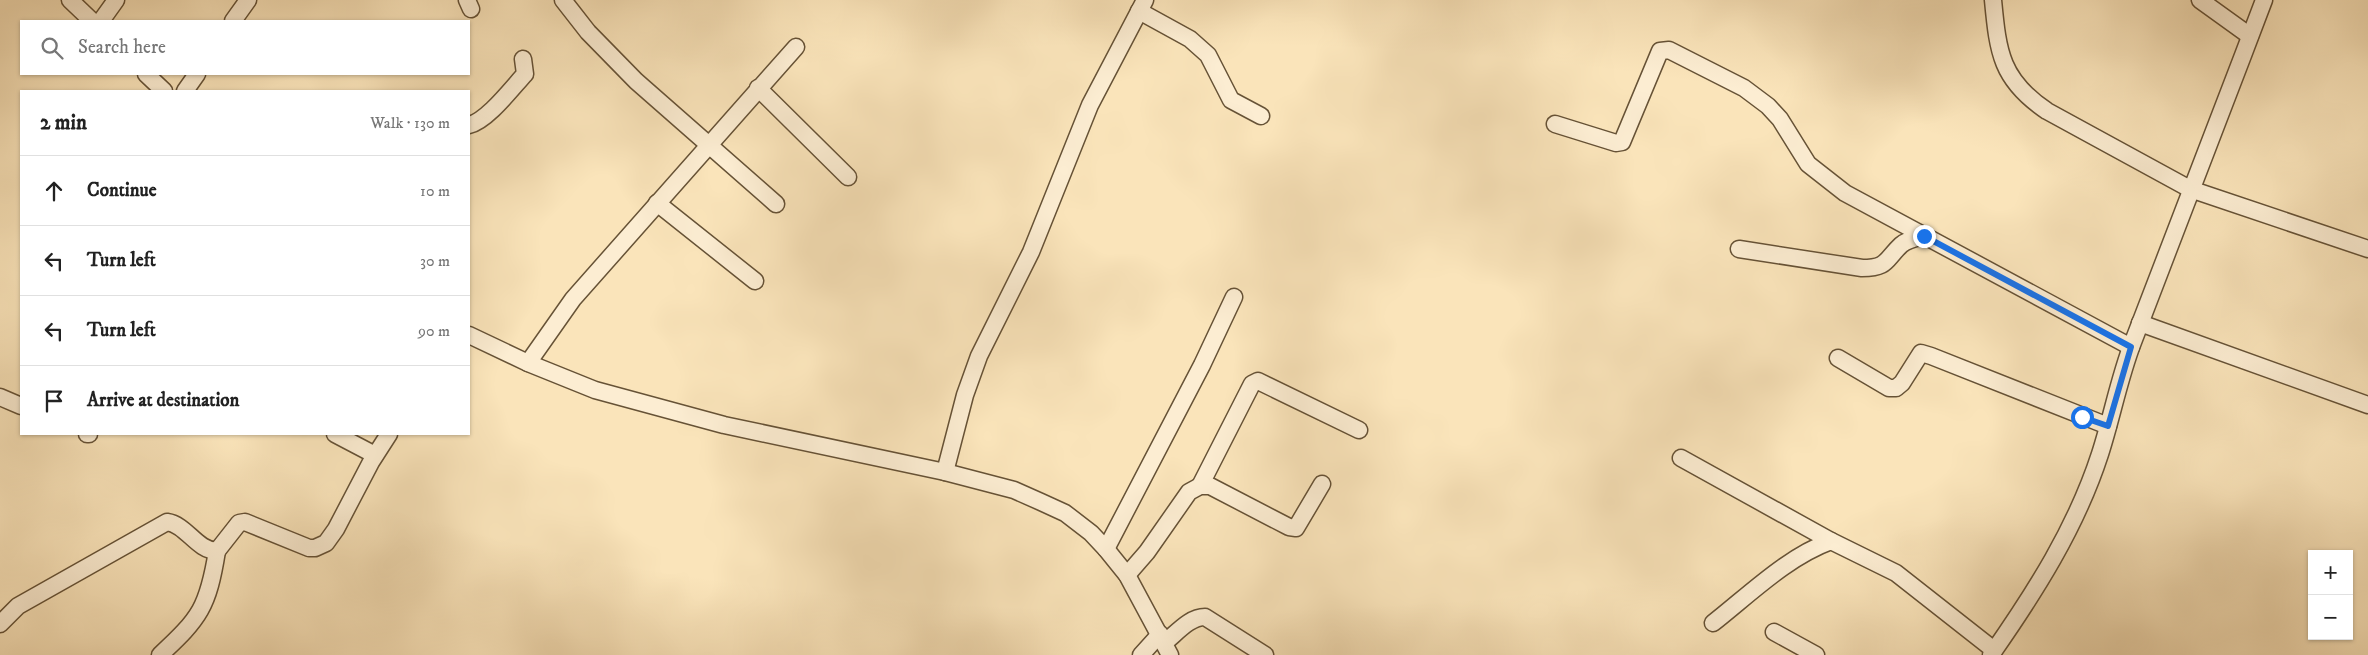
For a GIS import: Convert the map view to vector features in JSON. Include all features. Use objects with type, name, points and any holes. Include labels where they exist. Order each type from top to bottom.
[{"type":"street","points":[[70,0],[91,20]]},
{"type":"street","points":[[101,20],[116,0]]},
{"type":"street","points":[[234,20],[248,0]]},
{"type":"street","points":[[563,0],[588,32],[636,81],[776,204]]},
{"type":"street","points":[[1993,0],[2001,57],[2007,72],[2030,100],[2190,189],[2368,249]]},
{"type":"street","points":[[2200,0],[2250,36]]},
{"type":"street","points":[[1681,458],[1831,541],[1896,573],[1993,652],[2042,579],[2066,538],[2100,454],[2131,347],[2264,0]]},
{"type":"street","points":[[946,472],[965,395],[979,356],[1031,252],[1090,104],[1142,6],[1190,38],[1208,55],[1217,69],[1224,90],[1231,100],[1261,116]]},
{"type":"street","points":[[528,363],[546,334],[573,298],[796,46]]},
{"type":"street","points":[[1555,124],[1616,143],[1622,142],[1660,51],[1669,50],[1744,88],[1768,106],[1780,119],[1808,164],[1824,179],[1845,193],[2131,347]]},
{"type":"street","points":[[470,125],[475,123],[490,110],[525,74],[526,66],[522,59]]},
{"type":"street","points":[[147,75],[163,90]]},
{"type":"street","points":[[186,90],[196,75]]},
{"type":"street","points":[[758,88],[848,177]]},
{"type":"street","points":[[657,203],[755,281]]},
{"type":"street","points":[[1739,248],[1862,268],[1877,268],[1886,264],[1902,244],[1910,239],[1924,236]]},
{"type":"street","points":[[1106,549],[1202,365],[1234,297]]},
{"type":"street","points":[[2140,323],[2368,405]]},
{"type":"street","points":[[470,335],[528,363],[595,390],[724,425],[946,472],[1014,490],[1065,513],[1091,533],[1127,575],[1165,644]]},
{"type":"street","points":[[1838,358],[1889,388],[1896,388],[1902,383],[1921,353],[2108,426]]},
{"type":"street","points":[[1200,486],[1252,384],[1258,381],[1359,430]]},
{"type":"street","points":[[0,397],[20,406]]},
{"type":"street","points":[[337,435],[375,455]]},
{"type":"street","points":[[160,655],[196,619],[207,598],[216,551],[239,523],[245,522],[309,548],[315,548],[326,542],[336,529],[375,455],[388,435]]},
{"type":"street","points":[[1127,575],[1147,552],[1189,492],[1200,486],[1210,486],[1289,527],[1296,528],[1322,484]]},
{"type":"street","points":[[0,624],[18,606],[167,522],[180,528],[205,548],[216,551]]},
{"type":"street","points":[[1713,623],[1811,548],[1831,541]]},
{"type":"street","points":[[1141,655],[1165,644],[1190,621],[1205,616],[1265,655]]},
{"type":"street","points":[[1774,632],[1816,655]]},
{"type":"route","points":[[1924,236],[2131,347],[2108,426],[2082,417]]}]
